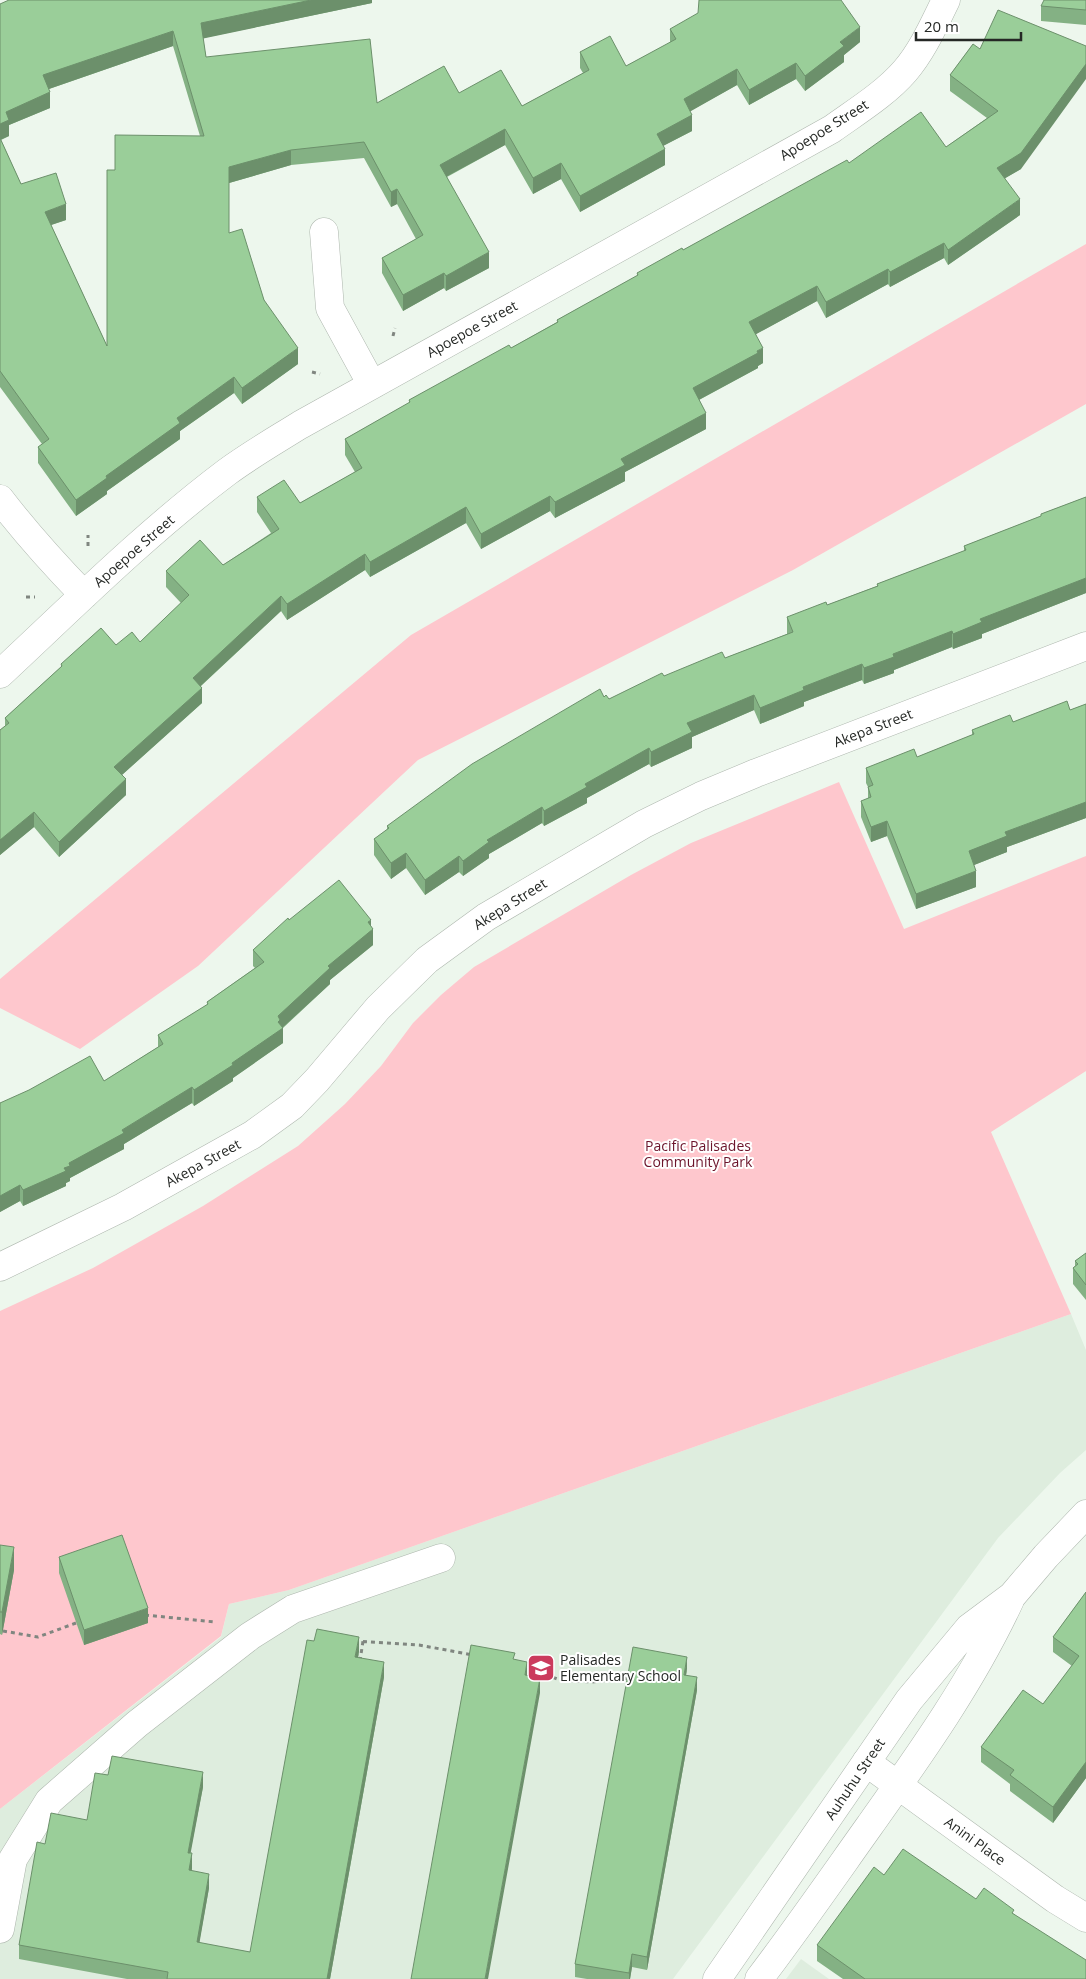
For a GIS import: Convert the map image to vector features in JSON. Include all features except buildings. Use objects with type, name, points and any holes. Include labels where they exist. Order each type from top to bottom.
[{"type":"street","name":"Apoepoe Street","points":[[0,674],[84,595],[164,524],[228,472],[300,425],[832,129],[874,99],[905,71],[925,41],[946,0]]},
{"type":"street","points":[[324,232],[330,308],[372,385]]},
{"type":"street","points":[[0,499],[50,560],[84,595]]},
{"type":"street","name":"Akepa Street","points":[[0,1267],[123,1207],[252,1135],[292,1106],[317,1080],[378,1008],[427,960],[486,917],[644,824],[756,773],[1086,646]]},
{"type":"street","name":"Auhuhu Street","points":[[717,1979],[909,1700],[969,1628],[1012,1596],[1046,1556],[1086,1514]]},
{"type":"street","points":[[0,1929],[13,1860],[49,1801],[137,1724],[250,1636],[293,1609],[441,1558]]},
{"type":"street","name":"Auhuhu Street","points":[[766,1976],[898,1785],[991,1642],[1012,1596]]},
{"type":"street","name":"Anini Place","points":[[866,1762],[1055,1899],[1086,1918]]},
{"type":"street","points":[[739,1949],[766,1976]]},
{"type":"path","points":[[393,336],[394,328]]},
{"type":"path","points":[[312,372],[320,374]]},
{"type":"path","points":[[88,534],[88,546]]},
{"type":"path","points":[[26,597],[35,597]]},
{"type":"path","points":[[145,1615],[217,1622]]},
{"type":"path","points":[[3,1631],[38,1637],[76,1623]]},
{"type":"path","points":[[347,1640],[419,1645],[475,1656]]},
{"type":"path","points":[[359,1664],[363,1642]]},
{"type":"path","points":[[520,1666],[560,1680],[592,1682],[630,1678]]},
{"type":"shaded area","name":"Palisades Elementary School","points":[[1071,1314],[1086,1350],[1086,1450],[1060,1473],[998,1538],[673,1979],[0,1979],[0,1809],[221,1637],[229,1604],[289,1590]]},
{"type":"shaded area","points":[[801,1959],[829,1979],[786,1979]]},
{"type":"green space","points":[[1086,244],[1086,404],[793,570],[418,760],[198,966],[80,1049],[0,1008],[0,979],[411,635]]},
{"type":"green space","name":"Pacific Palisades Community Park","points":[[839,782],[904,929],[1086,856],[1086,1071],[991,1132],[1071,1314],[289,1590],[229,1604],[221,1636],[0,1809],[0,1311],[93,1268],[203,1206],[298,1146],[345,1104],[381,1066],[413,1023],[441,995],[474,967],[631,875],[691,843]]},
{"type":"place","name":"Palisades Elementary School","points":[[541,1668]]}]
